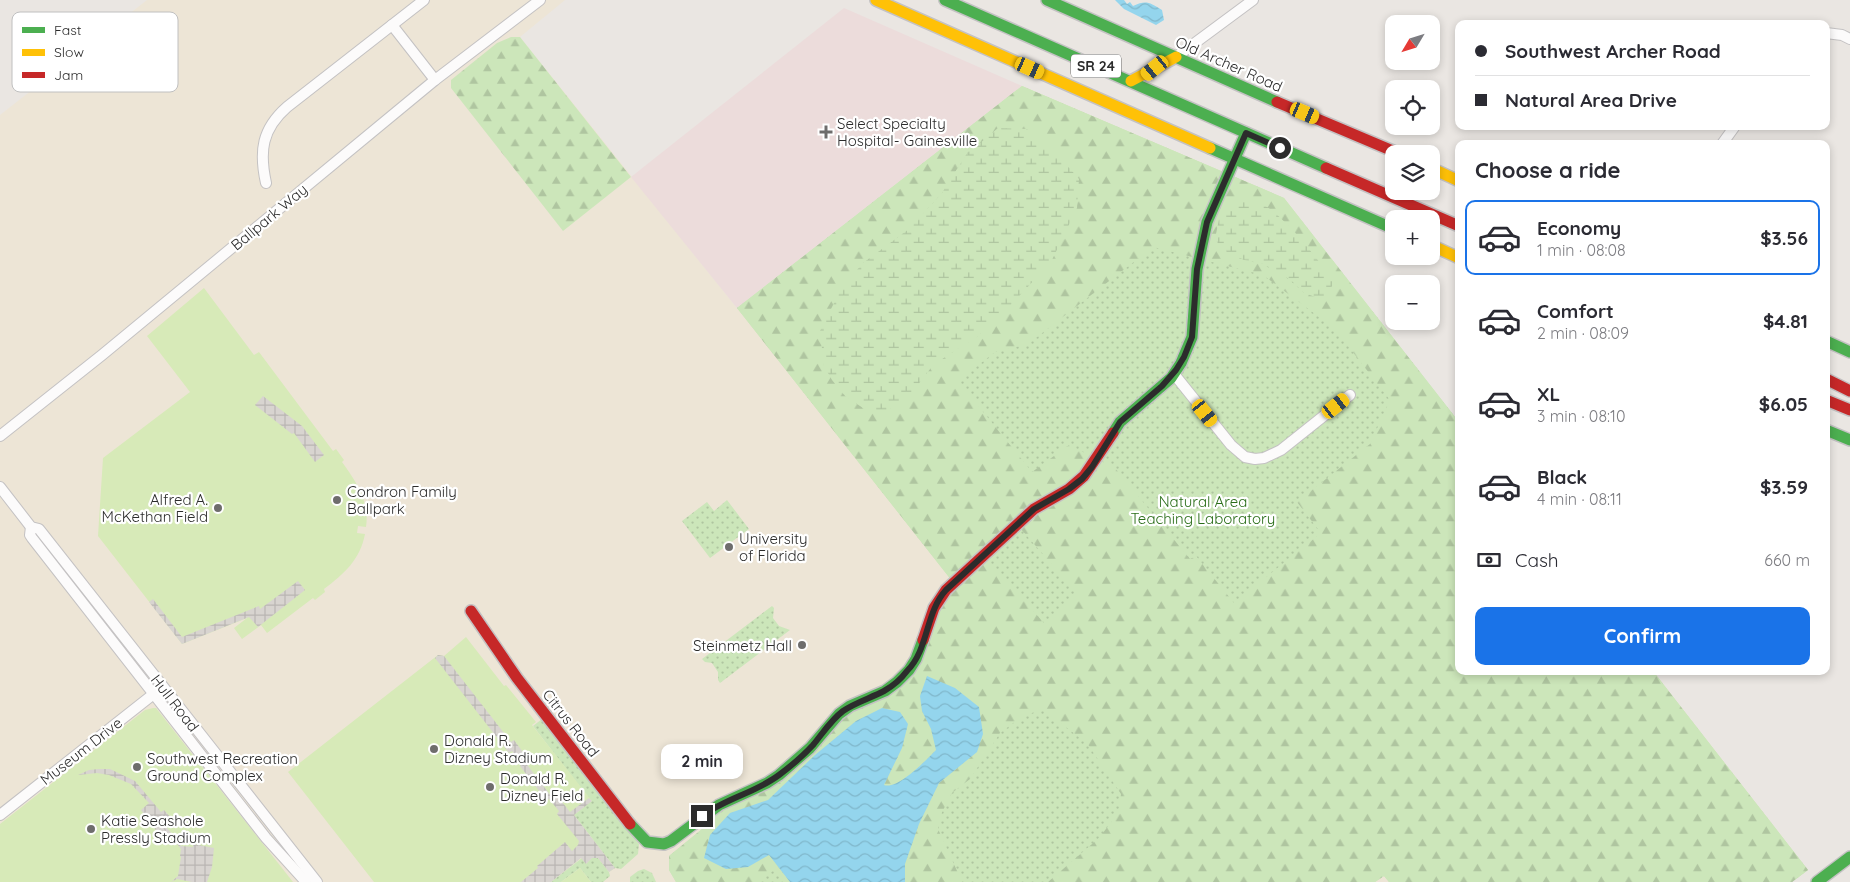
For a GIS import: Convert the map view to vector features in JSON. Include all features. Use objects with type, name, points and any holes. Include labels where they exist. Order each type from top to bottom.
[{"type":"street","points":[[266,182],[262,165],[262,148],[267,132],[277,116],[424,0]]},
{"type":"street","name":"Ballpark Way","points":[[0,436],[102,355],[436,80],[540,0]]},
{"type":"street","name":"SR 24","points":[[876,0],[1385,225]]},
{"type":"street","name":"SR 24","points":[[946,0],[1246,133],[1443,235],[1455,252]]},
{"type":"street","name":"Old Archer Road","points":[[1047,0],[1385,148]]},
{"type":"street","points":[[1131,81],[1146,75],[1156,67],[1176,57],[1252,0]]},
{"type":"street","points":[[392,25],[436,80]]},
{"type":"street","points":[[1830,34],[1846,37],[1850,28]]},
{"type":"street","points":[[1246,133],[1207,222],[1197,269],[1192,337],[1184,357],[1174,374],[1230,445],[1245,456],[1255,459],[1264,458],[1281,450],[1350,395]]},
{"type":"street","points":[[1440,172],[1455,179]]},
{"type":"street","points":[[1830,343],[1850,351]]},
{"type":"street","name":"Citrus Road","points":[[471,611],[517,678],[639,835],[655,844],[664,844],[671,841],[719,805],[773,779],[806,752],[839,714],[850,706],[885,690],[897,682],[909,670],[916,659],[934,608],[943,593],[1034,509],[1069,489],[1082,479],[1092,467],[1120,422],[1174,374]]},
{"type":"street","points":[[1830,380],[1850,390]]},
{"type":"street","points":[[1830,402],[1850,410]]},
{"type":"street","points":[[1830,432],[1850,440]]},
{"type":"street","name":"Hull Road","points":[[0,488],[31,527],[30,535],[32,538],[317,882]]},
{"type":"street","name":"Hull Road","points":[[159,690],[273,846],[306,882]]},
{"type":"street","name":"Museum Drive","points":[[0,815],[159,690]]},
{"type":"street","points":[[1821,880],[1850,856]]},
{"type":"street","points":[[1838,881],[1850,870]]},
{"type":"shaded area","name":"University of Florida","points":[[147,0],[565,0],[520,37],[737,308],[1022,86],[1284,198],[1455,418],[1455,675],[1656,675],[1808,870],[1792,882],[0,882],[0,115],[29,92],[178,92],[178,12],[132,12]]},
{"type":"shaded area","name":"Select Specialty Hospital- Gainesville","points":[[844,8],[1022,86],[737,308],[631,177]]},
{"type":"shaded area","points":[[263,396],[302,426],[324,455],[315,462],[294,433],[292,434],[255,405]]},
{"type":"shaded area","points":[[298,581],[305,590],[258,627],[249,617],[182,644],[149,602],[153,599],[182,637],[259,606],[260,609]]},
{"type":"shaded area","points":[[438,655],[444,656],[511,742],[514,740],[528,759],[525,762],[551,796],[555,793],[570,812],[589,798],[592,801],[574,815],[615,868],[609,872],[598,858],[592,858],[586,864],[581,858],[551,882],[521,882],[565,842],[572,851],[579,841],[557,814],[559,811],[549,799],[546,800],[520,766],[522,764],[512,751],[509,753],[435,658]]},
{"type":"shaded area","points":[[110,769],[135,781],[161,812],[164,810],[172,819],[165,825],[181,846],[193,847],[193,844],[214,848],[212,867],[207,882],[177,879],[171,882],[178,876],[181,849],[171,836],[162,843],[159,839],[161,837],[141,810],[149,803],[131,784],[109,775],[97,773],[78,775],[89,770]]},
{"type":"green space","points":[[511,37],[520,37],[631,177],[563,231],[451,88],[451,80],[497,43]]},
{"type":"green space","name":"Natural Area Teaching Laboratory","points":[[1022,86],[1284,198],[1385,327],[1385,330],[1387,330],[1455,417],[1455,675],[1656,675],[1808,870],[1792,882],[1389,882],[1384,876],[1375,882],[676,882],[669,870],[669,856],[707,825],[709,820],[887,695],[956,586],[737,308]]},
{"type":"green space","name":"Natural Area Teaching Laboratory","points":[[1022,86],[1284,198],[1385,327],[1385,330],[1387,330],[1455,417],[1455,675],[1656,675],[1808,870],[1792,882],[1389,882],[1384,876],[1375,882],[1048,882],[1099,838],[1119,812],[1121,794],[1087,743],[1043,710],[1024,715],[1000,733],[970,779],[952,793],[939,818],[938,829],[962,882],[905,882],[905,864],[919,824],[939,783],[977,752],[927,676],[920,696],[922,711],[931,729],[936,750],[904,779],[897,783],[884,785],[902,748],[882,709],[856,721],[815,755],[768,800],[731,813],[710,835],[704,858],[748,866],[769,855],[790,882],[783,882],[774,870],[758,882],[676,882],[669,870],[669,856],[707,825],[709,820],[729,808],[848,714],[887,695],[937,613],[956,586],[737,308]],"holes":[[[966,155],[978,336],[934,364],[863,263],[909,229],[942,193]],[[1259,202],[1289,226],[1325,269],[1304,293],[1277,272],[1261,264],[1244,260]],[[1153,247],[1263,275],[1335,329],[1390,400],[1370,444],[1297,502],[1321,533],[1234,603],[1196,556],[1190,559],[1115,468],[1069,445],[1032,472],[958,381],[995,352],[1028,344]],[[1020,528],[1078,594],[1044,623],[986,559]]]},
{"type":"green space","points":[[998,128],[1027,129],[1059,156],[1079,179],[1077,208],[1051,262],[1010,306],[978,336],[934,364],[913,391],[889,410],[866,410],[845,396],[832,380],[824,366],[820,331],[842,287],[863,263],[909,229],[942,193],[966,155]]},
{"type":"green space","points":[[1239,198],[1258,202],[1267,207],[1288,226],[1310,250],[1333,282],[1330,293],[1321,299],[1304,293],[1292,281],[1270,267],[1258,262],[1244,260],[1223,250],[1215,239],[1220,214]]},
{"type":"green space","points":[[204,288],[254,355],[259,352],[333,451],[336,449],[344,460],[342,462],[361,492],[367,518],[366,527],[358,526],[357,533],[365,534],[363,543],[350,566],[324,589],[325,592],[315,600],[313,598],[267,633],[261,625],[242,639],[234,628],[247,618],[182,644],[98,536],[103,458],[190,392],[147,336]]},
{"type":"green space","points":[[727,500],[749,529],[710,558],[682,521],[707,502],[714,511]]},
{"type":"green space","points":[[772,606],[774,608],[773,618],[779,626],[790,630],[720,683],[718,672],[712,663],[705,662],[702,659]]},
{"type":"green space","name":"Donald R. Dizney Stadium","points":[[466,637],[504,686],[506,685],[536,722],[532,725],[592,801],[574,815],[615,868],[609,872],[598,858],[592,858],[586,864],[581,858],[551,882],[374,882],[288,772],[438,655],[444,656]]},
{"type":"green space","name":"Southwest Recreation Ground Complex","points":[[156,708],[293,882],[0,882],[0,824],[145,710]]},
{"type":"green space","points":[[542,719],[639,844],[638,854],[621,869],[615,868],[574,815],[591,801],[533,726]]},
{"type":"green space","points":[[582,858],[598,858],[610,876],[603,882],[591,882],[580,868],[561,882],[551,882]]},
{"type":"green space","points":[[580,868],[591,882],[561,882]]},
{"type":"green space","points":[[644,869],[652,873],[656,882],[630,882],[630,877]]},
{"type":"water","points":[[1115,0],[1124,0],[1127,4],[1130,2],[1133,6],[1141,3],[1151,4],[1162,10],[1164,20],[1156,25],[1124,9]]},
{"type":"water","points":[[927,676],[955,688],[979,707],[983,734],[977,752],[939,783],[919,824],[905,864],[905,882],[790,882],[769,855],[748,867],[726,869],[704,858],[710,835],[730,813],[768,800],[815,755],[856,721],[882,708],[900,712],[908,724],[902,748],[884,785],[897,783],[904,779],[936,750],[931,729],[922,711],[920,696]]},
{"type":"traffic: fast","points":[[945,0],[1326,168]]},
{"type":"traffic: fast","points":[[1047,0],[1277,102]]},
{"type":"traffic: fast","points":[[1113,433],[1120,422],[1171,378],[1181,363],[1192,337],[1197,269],[1207,222],[1246,133]]},
{"type":"traffic: fast","points":[[1210,148],[1385,225]]},
{"type":"traffic: fast","points":[[1830,343],[1850,352]]},
{"type":"traffic: fast","points":[[1830,432],[1850,440]]},
{"type":"traffic: fast","points":[[630,824],[647,842],[664,844],[671,841],[719,805],[767,783],[810,748],[839,714],[850,706],[885,691],[897,682],[909,670],[916,659],[923,640]]},
{"type":"traffic: fast","points":[[1817,882],[1850,857]]},
{"type":"traffic: slow","points":[[876,0],[1210,148]]},
{"type":"traffic: slow","points":[[1131,81],[1176,57]]},
{"type":"traffic: slow","points":[[1440,172],[1455,179]]},
{"type":"traffic: slow","points":[[1440,249],[1455,256]]},
{"type":"traffic: jam","points":[[1277,102],[1385,148]]},
{"type":"traffic: jam","points":[[1326,168],[1455,224]]},
{"type":"traffic: jam","points":[[1830,381],[1850,391]]},
{"type":"traffic: jam","points":[[1830,402],[1850,410]]},
{"type":"traffic: jam","points":[[923,640],[934,608],[946,590],[1034,509],[1069,489],[1084,476],[1113,433]]},
{"type":"traffic: jam","points":[[471,611],[517,678],[630,824]]},
{"type":"place","name":"Select Specialty Hospital- Gainesville","points":[[826,132]]},
{"type":"place","name":"Condron Family Ballpark","points":[[337,500]]},
{"type":"place","name":"Alfred A. McKethan Field","points":[[218,508]]},
{"type":"place","name":"University of Florida","points":[[729,547]]},
{"type":"place","name":"Steinmetz Hall","points":[[802,645]]},
{"type":"place","name":"Donald R. Dizney Stadium","points":[[434,749]]},
{"type":"place","name":"Southwest Recreation Ground Complex","points":[[137,767]]},
{"type":"place","name":"Donald R. Dizney Field","points":[[490,787]]},
{"type":"place","name":"Katie Seashole Pressly Stadium","points":[[91,829]]},
{"type":"route","points":[[702,816],[721,804],[779,776],[806,752],[839,714],[850,706],[885,690],[897,682],[909,670],[916,659],[936,604],[946,590],[1034,509],[1069,489],[1082,479],[1092,467],[1120,422],[1174,374],[1184,357],[1192,337],[1197,269],[1207,222],[1246,133],[1280,148]]}]
